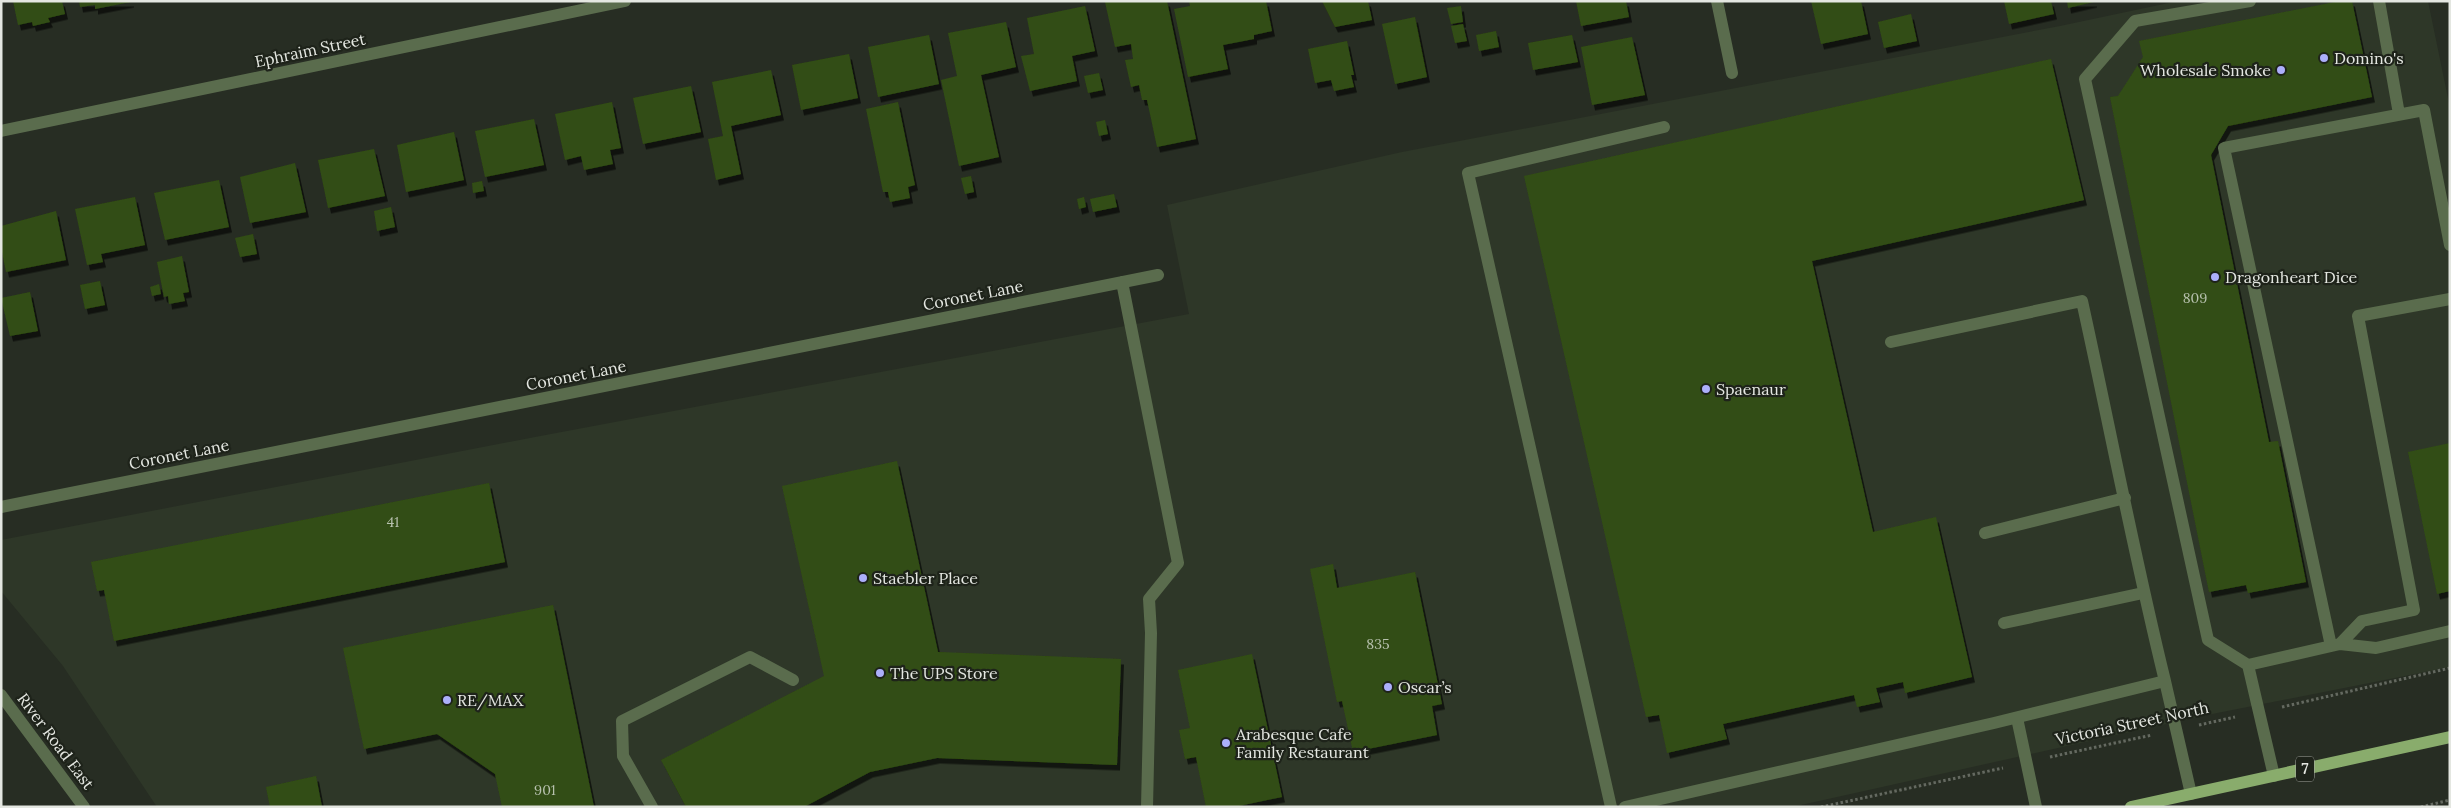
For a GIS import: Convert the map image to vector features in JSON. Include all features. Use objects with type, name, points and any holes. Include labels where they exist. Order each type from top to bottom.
[{"type":"main road","name":"7","points":[[2131,807],[2450,737]]},
{"type":"street","name":"Ephraim Street","points":[[1,131],[625,1]]},
{"type":"street","points":[[1717,1],[1732,73]]},
{"type":"street","points":[[2250,1],[2135,21],[2085,79],[2208,640],[2248,665],[2274,776]]},
{"type":"street","points":[[2379,1],[2398,114]]},
{"type":"street","points":[[2335,645],[2224,148],[2424,110],[2450,245]]},
{"type":"street","points":[[1611,807],[1468,173],[1664,127]]},
{"type":"street","name":"Coronet Lane","points":[[1,507],[1158,275]]},
{"type":"street","points":[[1122,282],[1178,562],[1149,598],[1151,632],[1147,807]]},
{"type":"street","points":[[2335,645],[2362,621],[2414,610],[2358,316],[2450,299]]},
{"type":"street","points":[[1891,342],[2082,301],[2125,498],[2143,593],[2191,794]]},
{"type":"street","points":[[1985,533],[2125,498]]},
{"type":"street","points":[[2004,623],[2143,593]]},
{"type":"street","points":[[2248,665],[2335,645],[2376,648],[2450,631]]},
{"type":"street","points":[[652,807],[623,756],[622,721],[750,657],[793,680]]},
{"type":"street","points":[[1625,807],[2017,718],[2165,681]]},
{"type":"street","name":"River Road East","points":[[1,695],[84,807]]},
{"type":"street","points":[[2017,718],[2036,807]]},
{"type":"path","name":"Victoria Street North","points":[[1821,807],[2260,712],[2450,668]]},
{"type":"path","points":[[2421,807],[2450,800]]},
{"type":"shaded area","points":[[2178,1],[2428,1],[2450,108],[2450,667],[2202,716],[1792,807],[157,807],[63,666],[1,591],[1,540],[1189,314],[1167,205],[1402,152],[2060,26]]},
{"type":"building","points":[[13,1],[62,1],[65,14],[48,18],[50,22],[33,26],[32,22],[18,25]]},
{"type":"building","points":[[79,1],[131,2],[95,9],[95,5],[80,7]]},
{"type":"building","points":[[1167,1],[1196,139],[1157,147],[1147,100],[1142,100],[1139,85],[1131,87],[1125,60],[1133,59],[1131,44],[1115,47],[1105,2]]},
{"type":"building","points":[[1189,1],[1266,1],[1272,31],[1254,35],[1254,39],[1223,45],[1228,69],[1188,77],[1174,9],[1190,6]]},
{"type":"building","points":[[1322,1],[1368,1],[1372,20],[1335,27]]},
{"type":"building","points":[[1576,1],[1626,1],[1629,17],[1581,26]]},
{"type":"building","points":[[1811,1],[1861,1],[1868,34],[1821,44]]},
{"type":"building","points":[[2004,1],[2051,1],[2054,14],[2009,24]]},
{"type":"building","points":[[2067,1],[2094,1],[2094,2],[2068,8]]},
{"type":"building","points":[[2340,1],[2352,1],[2372,97],[2228,126],[2211,155],[2269,442],[2278,441],[2306,582],[2248,593],[2246,585],[2209,592],[2110,97],[2118,96],[2143,57],[2139,41]]},
{"type":"building","points":[[1085,6],[1095,51],[1072,56],[1077,81],[1030,91],[1021,56],[1034,54],[1027,18]]},
{"type":"building","points":[[1461,6],[1463,22],[1451,24],[1447,8]]},
{"type":"building","points":[[1911,14],[1917,41],[1884,48],[1878,22]]},
{"type":"building","points":[[1415,17],[1427,77],[1395,84],[1382,24]]},
{"type":"building","points":[[1006,22],[1016,67],[981,75],[999,157],[959,166],[941,80],[957,76],[948,33]]},
{"type":"building","points":[[1463,24],[1467,41],[1455,43],[1451,26]]},
{"type":"building","points":[[1496,31],[1499,47],[1479,51],[1476,35]]},
{"type":"building","points":[[929,35],[939,84],[878,97],[868,47]]},
{"type":"building","points":[[1572,35],[1578,62],[1533,70],[1528,43]]},
{"type":"building","points":[[1632,37],[1645,95],[1592,105],[1581,47]]},
{"type":"building","points":[[1347,41],[1354,75],[1351,75],[1354,87],[1334,91],[1331,80],[1315,83],[1308,49]]},
{"type":"building","points":[[849,54],[858,98],[801,110],[792,65]]},
{"type":"building","name":"Spaenaur","points":[[2051,59],[2084,200],[1812,261],[1873,532],[1936,517],[1972,677],[1905,693],[1903,682],[1876,688],[1880,702],[1857,707],[1854,695],[1723,724],[1727,739],[1667,753],[1659,715],[1646,717],[1524,176]]},
{"type":"building","points":[[771,70],[781,115],[731,126],[741,174],[716,180],[708,139],[723,136],[712,82]]},
{"type":"building","points":[[1099,73],[1103,90],[1088,93],[1084,76]]},
{"type":"building","points":[[691,86],[701,132],[643,144],[633,98]]},
{"type":"building","points":[[612,102],[621,148],[610,150],[613,164],[584,170],[581,156],[565,160],[555,114]]},
{"type":"building","points":[[898,102],[915,185],[908,187],[910,198],[890,202],[888,192],[883,192],[866,109]]},
{"type":"building","points":[[534,119],[544,165],[485,177],[475,131]]},
{"type":"building","points":[[1105,120],[1108,134],[1099,136],[1096,122]]},
{"type":"building","points":[[454,132],[464,180],[406,192],[397,145]]},
{"type":"building","points":[[374,149],[385,196],[328,208],[318,160]]},
{"type":"building","points":[[295,163],[306,212],[250,223],[240,177]]},
{"type":"building","points":[[971,176],[974,192],[965,194],[961,178]]},
{"type":"building","points":[[219,180],[229,227],[165,240],[154,193]]},
{"type":"building","points":[[482,181],[484,191],[473,193],[472,183]]},
{"type":"building","points":[[1114,194],[1117,207],[1093,212],[1090,199]]},
{"type":"building","points":[[135,197],[145,245],[101,254],[103,262],[87,265],[75,209]]},
{"type":"building","points":[[1084,197],[1086,207],[1079,209],[1077,199]]},
{"type":"building","points":[[391,207],[395,227],[377,231],[374,211]]},
{"type":"building","points":[[56,211],[66,260],[6,272],[1,247],[1,226]]},
{"type":"building","points":[[253,234],[257,254],[240,257],[235,238]]},
{"type":"building","points":[[182,256],[189,292],[183,293],[185,301],[169,304],[168,296],[164,297],[157,262]]},
{"type":"building","points":[[100,281],[105,305],[85,309],[80,285]]},
{"type":"building","points":[[159,284],[161,294],[152,296],[150,287]]},
{"type":"building","points":[[30,292],[38,331],[10,336],[1,298]]},
{"type":"building","points":[[2450,443],[2450,591],[2437,594],[2408,452]]},
{"type":"building","name":"Staebler Place","points":[[897,461],[938,652],[1121,659],[1117,765],[937,758],[870,772],[804,807],[686,807],[661,760],[824,676],[782,486]]},
{"type":"building","points":[[489,483],[505,562],[114,641],[104,590],[97,591],[91,562]]},
{"type":"building","points":[[1333,564],[1337,588],[1415,572],[1442,704],[1432,706],[1437,735],[1353,752],[1342,701],[1337,702],[1310,569]]},
{"type":"building","points":[[553,605],[594,807],[502,807],[495,774],[437,734],[364,749],[343,648]]},
{"type":"building","name":"Arabesque Cafe Family Restaurant","points":[[1252,654],[1282,797],[1234,807],[1206,807],[1196,757],[1185,759],[1179,730],[1190,728],[1178,670]]},
{"type":"building","points":[[316,776],[322,807],[270,807],[266,787]]},
{"type":"place","name":"Domino's","points":[[2324,58]]},
{"type":"place","name":"Wholesale Smoke","points":[[2281,70]]},
{"type":"place","name":"Dragonheart Dice","points":[[2215,277]]},
{"type":"place","name":"Spaenaur","points":[[1706,389]]},
{"type":"place","name":"Staebler Place","points":[[863,578]]},
{"type":"place","name":"The UPS Store","points":[[880,673]]},
{"type":"place","name":"Oscar’s","points":[[1388,687]]},
{"type":"place","name":"RE/MAX","points":[[447,700]]},
{"type":"place","name":"Arabesque Cafe Family Restaurant","points":[[1226,743]]}]
